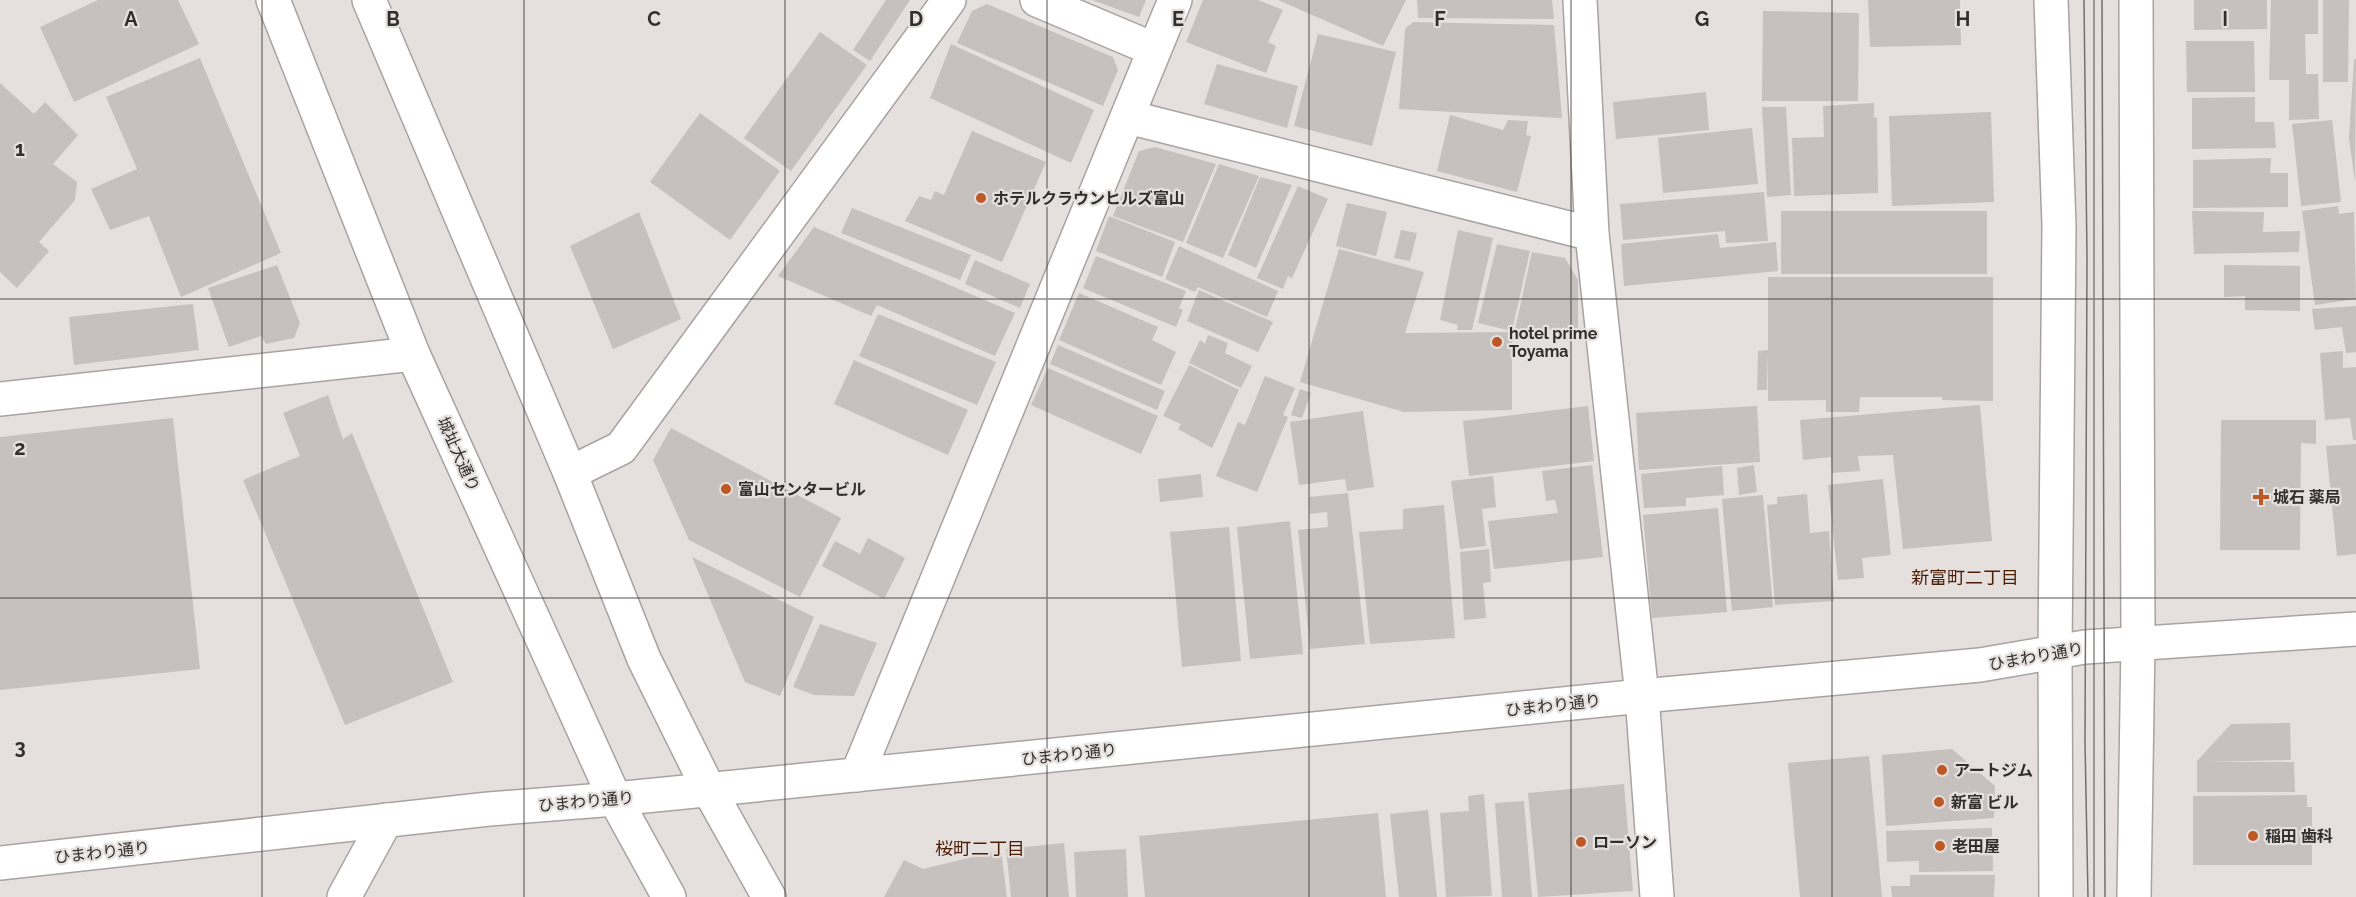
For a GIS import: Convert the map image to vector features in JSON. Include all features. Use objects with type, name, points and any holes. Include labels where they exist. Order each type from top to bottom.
[{"type":"street","name":"城址大通り","points":[[273,0],[413,354],[615,799],[669,897]]},
{"type":"street","points":[[369,0],[570,473],[644,659],[709,790],[769,897]]},
{"type":"street","points":[[570,473],[621,448],[950,0]]},
{"type":"street","points":[[1037,0],[1153,49]]},
{"type":"street","points":[[857,775],[1175,0]]},
{"type":"street","points":[[1580,0],[1592,234],[1642,696],[1657,897]]},
{"type":"street","points":[[2051,0],[2059,225],[2055,650],[2056,897]]},
{"type":"street","points":[[2134,897],[2138,642],[2136,0]]},
{"type":"street","points":[[1128,117],[1592,234]]},
{"type":"street","points":[[0,399],[413,354]]},
{"type":"street","name":"ひまわり通り","points":[[0,863],[489,809],[709,790],[1642,696],[1980,665],[2055,650],[2138,642],[2356,629]]},
{"type":"street","points":[[344,897],[386,820]]},
{"type":"building","points":[[98,0],[178,0],[199,44],[74,102],[40,27]]},
{"type":"building","points":[[886,0],[910,0],[870,61],[853,50]]},
{"type":"building","points":[[1092,0],[1146,0],[1139,17]]},
{"type":"building","points":[[1203,0],[1258,0],[1283,10],[1268,42],[1276,46],[1266,73],[1186,42]]},
{"type":"building","points":[[1278,0],[1406,0],[1383,46]]},
{"type":"building","points":[[1417,0],[1552,0],[1554,19],[1418,18]]},
{"type":"building","points":[[1868,0],[1960,0],[1961,45],[1870,47]]},
{"type":"building","points":[[2194,0],[2267,0],[2267,29],[2194,30]]},
{"type":"building","points":[[2271,0],[2318,0],[2318,34],[2305,34],[2306,74],[2318,74],[2319,119],[2289,120],[2289,80],[2269,80]]},
{"type":"building","points":[[2323,0],[2349,0],[2348,82],[2323,82]]},
{"type":"building","points":[[987,4],[1113,57],[1118,70],[1103,106],[957,43],[972,11]]},
{"type":"building","points":[[1763,11],[1859,13],[1858,101],[1762,101]]},
{"type":"building","points":[[1413,22],[1554,25],[1562,118],[1399,109],[1405,29]]},
{"type":"building","points":[[820,32],[867,65],[791,171],[744,138]]},
{"type":"building","points":[[1318,34],[1396,52],[1372,146],[1294,126]]},
{"type":"building","points":[[2186,41],[2254,41],[2255,92],[2187,92]]},
{"type":"building","points":[[951,44],[1094,110],[1071,163],[930,98]]},
{"type":"building","points":[[200,58],[281,253],[181,297],[149,216],[110,230],[91,189],[137,169],[106,97]]},
{"type":"building","points":[[2354,59],[2356,59],[2355,182],[2349,138]]},
{"type":"building","points":[[1217,64],[1298,86],[1287,128],[1204,104]]},
{"type":"building","points":[[0,83],[34,114],[45,102],[78,135],[53,164],[77,182],[75,200],[39,242],[49,251],[17,288],[0,272]]},
{"type":"building","points":[[1706,92],[1709,130],[1616,139],[1613,102]]},
{"type":"building","points":[[2255,97],[2255,122],[2274,122],[2276,148],[2192,149],[2192,98]]},
{"type":"building","points":[[1874,103],[1874,118],[1877,117],[1878,193],[1794,196],[1792,138],[1824,137],[1823,106]]},
{"type":"building","points":[[1762,107],[1786,107],[1791,195],[1767,197]]},
{"type":"building","points":[[1991,112],[1994,202],[1892,206],[1889,116]]},
{"type":"building","points":[[700,113],[780,171],[730,240],[650,182]]},
{"type":"building","points":[[1450,115],[1503,130],[1508,120],[1528,121],[1526,135],[1531,136],[1517,192],[1437,171]]},
{"type":"building","points":[[2332,120],[2341,202],[2301,206],[2292,124]]},
{"type":"building","points":[[1752,128],[1758,184],[1663,193],[1658,138]]},
{"type":"building","name":"ホテルクラウンヒルズ富山","points":[[972,131],[1046,162],[1002,262],[905,221],[919,196],[931,200],[935,191],[944,195]]},
{"type":"building","points":[[1155,147],[1216,164],[1183,242],[1113,216],[1139,151]]},
{"type":"building","points":[[2271,158],[2270,173],[2288,173],[2288,207],[2193,208],[2193,160]]},
{"type":"building","points":[[1219,164],[1259,176],[1223,258],[1186,243]]},
{"type":"building","points":[[1260,177],[1292,185],[1256,268],[1228,255]]},
{"type":"building","points":[[1298,186],[1328,199],[1292,278],[1288,276],[1283,289],[1257,278]]},
{"type":"building","points":[[1764,192],[1768,241],[1726,243],[1725,231],[1623,240],[1620,204]]},
{"type":"building","points":[[1347,203],[1387,212],[1376,256],[1336,246]]},
{"type":"building","points":[[2338,206],[2339,214],[2354,212],[2356,299],[2315,305],[2302,211]]},
{"type":"building","points":[[852,208],[971,255],[960,280],[841,233]]},
{"type":"building","points":[[1781,211],[1987,211],[1987,274],[1781,274]]},
{"type":"building","points":[[2192,211],[2264,212],[2263,232],[2300,231],[2299,252],[2194,254]]},
{"type":"building","points":[[639,212],[681,319],[613,349],[570,246]]},
{"type":"building","points":[[1109,216],[1175,242],[1162,277],[1096,251]]},
{"type":"building","points":[[814,227],[1015,313],[995,356],[877,305],[871,316],[778,276]]},
{"type":"building","points":[[1401,230],[1417,233],[1410,261],[1394,258]]},
{"type":"building","points":[[1458,230],[1493,238],[1472,330],[1457,330],[1458,325],[1440,320]]},
{"type":"building","points":[[1718,234],[1720,248],[1776,242],[1778,271],[1624,286],[1621,244]]},
{"type":"building","points":[[1497,244],[1530,251],[1512,331],[1478,323]]},
{"type":"building","points":[[1179,246],[1278,291],[1267,317],[1198,287],[1195,292],[1165,279]]},
{"type":"building","points":[[1339,249],[1424,272],[1405,333],[1512,332],[1512,410],[1404,412],[1300,382]]},
{"type":"building","points":[[1532,252],[1565,258],[1578,280],[1578,330],[1515,329]]},
{"type":"building","points":[[1096,256],[1186,291],[1179,308],[1183,310],[1176,327],[1083,288]]},
{"type":"building","points":[[975,260],[1030,284],[1020,308],[965,284]]},
{"type":"building","points":[[277,265],[300,323],[294,338],[266,344],[261,336],[229,347],[208,288]]},
{"type":"building","points":[[2224,265],[2300,266],[2300,311],[2245,310],[2245,296],[2224,297]]},
{"type":"building","points":[[1768,277],[1993,277],[1993,401],[1942,400],[1942,397],[1860,397],[1859,412],[1826,412],[1826,400],[1768,401]]},
{"type":"building","points":[[1199,290],[1273,322],[1258,352],[1187,321]]},
{"type":"building","points":[[1079,293],[1158,327],[1152,340],[1176,352],[1161,385],[1059,340]]},
{"type":"building","points":[[193,304],[199,350],[74,365],[69,317]]},
{"type":"building","points":[[2356,306],[2356,352],[2346,353],[2342,327],[2315,330],[2312,309]]},
{"type":"building","points":[[878,314],[996,362],[977,405],[859,356]]},
{"type":"building","points":[[1208,335],[1228,343],[1225,353],[1252,366],[1241,388],[1189,363],[1200,340],[1205,344]]},
{"type":"building","points":[[1058,345],[1165,391],[1157,410],[1050,364]]},
{"type":"building","points":[[1768,350],[1767,390],[1757,390],[1758,351]]},
{"type":"building","points":[[2343,351],[2343,368],[2356,367],[2356,440],[2353,440],[2350,418],[2325,420],[2320,353]]},
{"type":"building","points":[[854,360],[968,410],[948,455],[834,404]]},
{"type":"building","points":[[1189,365],[1239,390],[1212,448],[1178,429],[1181,424],[1163,416]]},
{"type":"building","points":[[1048,368],[1158,416],[1141,454],[1031,405]]},
{"type":"building","points":[[1265,376],[1295,388],[1283,415],[1288,417],[1257,492],[1216,476],[1238,422],[1245,425]]},
{"type":"building","points":[[1300,389],[1311,393],[1302,418],[1291,415]]},
{"type":"building","points":[[328,395],[343,439],[352,433],[453,682],[345,725],[243,480],[300,456],[283,413]]},
{"type":"building","points":[[1980,405],[1992,541],[1903,549],[1893,455],[1858,456],[1860,471],[1832,473],[1831,457],[1803,460],[1800,420]]},
{"type":"building","points":[[1588,406],[1594,461],[1469,476],[1463,421]]},
{"type":"building","points":[[1757,406],[1760,462],[1639,470],[1636,413]]},
{"type":"building","points":[[1363,411],[1374,487],[1347,491],[1345,479],[1299,485],[1290,422]]},
{"type":"building","points":[[173,418],[200,669],[0,690],[0,437]]},
{"type":"building","name":"城石 薬局","points":[[2221,420],[2316,420],[2316,444],[2301,443],[2300,550],[2220,550]]},
{"type":"building","name":"富山センタービル","points":[[671,428],[841,518],[800,597],[689,540],[653,460]]},
{"type":"building","points":[[2356,444],[2356,554],[2337,556],[2326,446]]},
{"type":"building","points":[[1592,465],[1603,557],[1494,569],[1488,521],[1558,513],[1555,500],[1546,501],[1542,471]]},
{"type":"building","points":[[1754,465],[1757,492],[1739,495],[1737,468]]},
{"type":"building","points":[[1722,466],[1724,495],[1686,498],[1686,506],[1644,508],[1641,474]]},
{"type":"building","points":[[1201,474],[1203,497],[1160,502],[1158,479]]},
{"type":"building","points":[[1493,476],[1496,507],[1482,509],[1486,546],[1460,549],[1451,481]]},
{"type":"building","points":[[1883,479],[1891,555],[1862,558],[1864,578],[1838,580],[1828,485]]},
{"type":"building","points":[[1348,493],[1365,644],[1310,649],[1298,530],[1328,527],[1327,512],[1310,514],[1309,497]]},
{"type":"building","points":[[1807,494],[1810,533],[1829,531],[1834,601],[1775,605],[1767,505],[1777,504],[1777,497]]},
{"type":"building","points":[[1763,495],[1773,607],[1732,611],[1722,499]]},
{"type":"building","points":[[1444,505],[1455,638],[1370,644],[1359,532],[1403,529],[1403,509]]},
{"type":"building","points":[[1718,508],[1727,612],[1652,618],[1643,515]]},
{"type":"building","points":[[1290,521],[1303,654],[1250,659],[1237,527]]},
{"type":"building","points":[[1229,527],[1241,661],[1182,667],[1170,532]]},
{"type":"building","points":[[868,538],[905,558],[884,599],[822,566],[835,541],[860,554]]},
{"type":"building","points":[[1489,549],[1491,582],[1483,583],[1486,618],[1464,620],[1460,552]]},
{"type":"building","points":[[692,557],[814,617],[780,696],[745,682]]},
{"type":"building","points":[[820,624],[877,643],[854,696],[814,695],[793,687]]},
{"type":"building","points":[[2290,723],[2291,760],[2206,762],[2294,762],[2295,792],[2197,792],[2197,761],[2231,724]]},
{"type":"building","name":"新富 ビル","points":[[1952,749],[1995,786],[1994,818],[1886,826],[1882,755]]},
{"type":"building","points":[[1869,756],[1882,897],[1800,897],[1788,763]]},
{"type":"building","name":"ローソン","points":[[1624,784],[1633,891],[1538,897],[1528,793]]},
{"type":"building","points":[[1484,794],[1492,896],[1446,897],[1440,813],[1469,811],[1468,796]]},
{"type":"building","name":"稲田 歯科","points":[[2307,795],[2307,807],[2312,807],[2312,865],[2193,865],[2193,796]]},
{"type":"building","points":[[1524,801],[1532,897],[1502,897],[1495,803]]},
{"type":"building","points":[[1428,810],[1437,897],[1399,897],[1390,814]]},
{"type":"building","points":[[1378,813],[1386,897],[1145,897],[1139,836]]},
{"type":"building","name":"老田屋","points":[[1992,828],[1993,871],[1919,872],[1919,861],[1887,862],[1886,831]]},
{"type":"building","points":[[1064,843],[1069,897],[1011,897],[1006,849]]},
{"type":"building","points":[[1126,849],[1128,897],[1076,897],[1074,852]]},
{"type":"building","points":[[1001,850],[1007,897],[884,897],[904,860],[923,869]]},
{"type":"building","points":[[1910,875],[1995,875],[1994,897],[1892,897],[1891,886],[1910,886]]},
{"type":"tram line","points":[[2084,0],[2087,258],[2085,743],[2088,897]]},
{"type":"tram line","points":[[2102,0],[2105,897]]},
{"type":"place","name":"ホテルクラウンヒルズ富山","points":[[981,198]]},
{"type":"place","name":"hotel prime Toyama","points":[[1497,342]]},
{"type":"place","name":"富山センタービル","points":[[726,489]]},
{"type":"place","name":"城石 薬局","points":[[2261,497]]},
{"type":"place","name":"アートジム","points":[[1942,770]]},
{"type":"place","name":"新富 ビル","points":[[1939,802]]},
{"type":"place","name":"稲田 歯科","points":[[2253,836]]},
{"type":"place","name":"ローソン","points":[[1581,842]]},
{"type":"place","name":"老田屋","points":[[1940,846]]},
{"type":"district","name":"新富町二丁目","points":[[1965,578]]},
{"type":"district","name":"桜町二丁目","points":[[980,849]]}]
